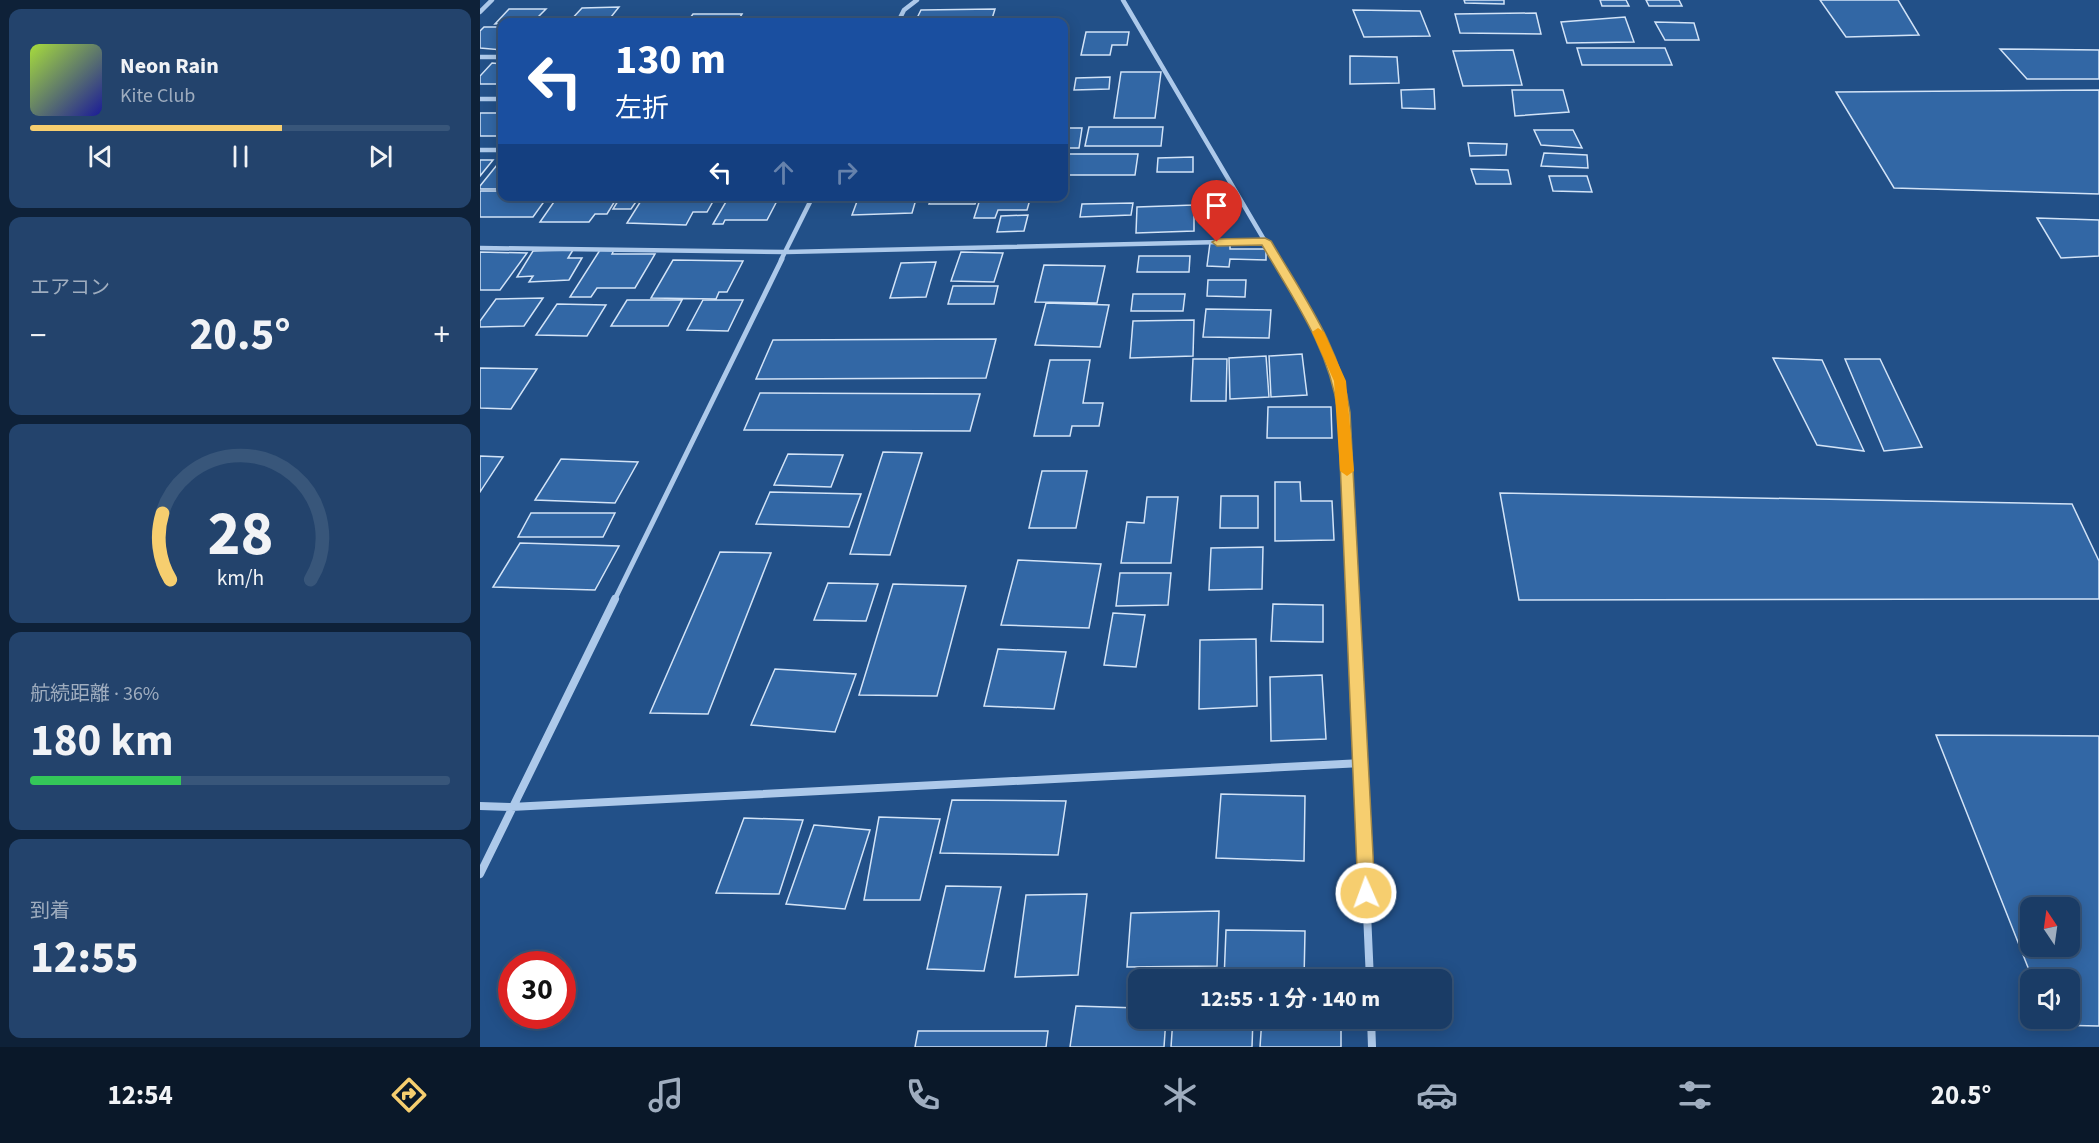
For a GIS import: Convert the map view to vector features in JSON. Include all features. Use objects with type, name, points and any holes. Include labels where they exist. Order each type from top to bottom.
[{"type":"street","points":[[480,12],[492,0]]},
{"type":"street","points":[[900,18],[904,10],[917,0]]},
{"type":"street","points":[[1123,0],[1327,347],[1340,381],[1344,412],[1362,763],[1370,969]]},
{"type":"street","points":[[480,57],[498,57]]},
{"type":"street","points":[[480,99],[498,99]]},
{"type":"street","points":[[480,150],[498,150]]},
{"type":"street","points":[[480,874],[811,201]]},
{"type":"street","points":[[480,248],[786,252],[1265,241]]},
{"type":"street","points":[[480,806],[511,807],[1362,763]]},
{"type":"street","points":[[1371,1029],[1372,1047]]},
{"type":"building","points":[[1464,0],[1504,0],[1504,4],[1465,3]]},
{"type":"building","points":[[1600,0],[1626,0],[1629,6],[1602,6]]},
{"type":"building","points":[[1646,0],[1679,0],[1682,6],[1649,6]]},
{"type":"building","points":[[1820,0],[1898,0],[1919,35],[1846,37]]},
{"type":"building","points":[[619,7],[610,18],[573,18],[582,8]]},
{"type":"building","points":[[509,9],[546,9],[537,18],[501,18]]},
{"type":"building","points":[[995,9],[992,18],[917,18],[921,10]]},
{"type":"building","points":[[1353,10],[1420,11],[1430,36],[1364,37]]},
{"type":"building","points":[[1536,13],[1541,34],[1460,33],[1455,14]]},
{"type":"building","points":[[693,14],[742,14],[740,18],[690,18]]},
{"type":"building","points":[[841,17],[890,17],[889,18]]},
{"type":"building","points":[[1625,17],[1634,42],[1567,43],[1561,22]]},
{"type":"building","points":[[1655,22],[1694,23],[1699,40],[1665,40]]},
{"type":"building","points":[[484,27],[498,27],[498,50],[480,48],[480,31]]},
{"type":"building","points":[[1086,32],[1129,32],[1127,45],[1112,45],[1110,55],[1081,55]]},
{"type":"building","points":[[1577,48],[1665,48],[1672,65],[1582,65]]},
{"type":"building","points":[[2000,49],[2099,50],[2099,79],[2027,79]]},
{"type":"building","points":[[1513,50],[1522,85],[1463,86],[1453,51]]},
{"type":"building","points":[[1350,56],[1397,57],[1399,83],[1350,84]]},
{"type":"building","points":[[492,63],[498,64],[498,84],[480,84],[480,76]]},
{"type":"building","points":[[1121,72],[1161,72],[1155,118],[1114,118]]},
{"type":"building","points":[[1110,77],[1109,89],[1074,90],[1076,78]]},
{"type":"building","points":[[1434,89],[1435,109],[1402,108],[1401,90]]},
{"type":"building","points":[[1512,90],[1563,90],[1569,112],[1515,116]]},
{"type":"building","points":[[2099,90],[2099,194],[1894,188],[1836,92]]},
{"type":"building","points":[[480,113],[498,113],[498,136],[480,136]]},
{"type":"building","points":[[1089,127],[1163,127],[1161,146],[1085,146]]},
{"type":"building","points":[[1068,128],[1082,128],[1079,148],[1068,148]]},
{"type":"building","points":[[1534,130],[1573,130],[1582,148],[1541,145]]},
{"type":"building","points":[[1468,143],[1507,144],[1506,155],[1470,156]]},
{"type":"building","points":[[1544,153],[1587,155],[1588,168],[1541,166]]},
{"type":"building","points":[[1068,154],[1138,154],[1135,175],[1068,175]]},
{"type":"building","points":[[1193,157],[1193,172],[1157,172],[1158,158]]},
{"type":"building","points":[[480,160],[493,160],[480,176]]},
{"type":"building","points":[[498,164],[498,189],[480,189]]},
{"type":"building","points":[[1471,169],[1508,170],[1511,184],[1476,184]]},
{"type":"building","points":[[1549,176],[1587,176],[1592,192],[1553,191]]},
{"type":"building","points":[[480,191],[498,191],[498,201],[544,201],[533,217],[480,217]]},
{"type":"building","points":[[555,201],[615,201],[607,214],[595,214],[589,222],[540,222]]},
{"type":"building","points":[[618,201],[637,201],[631,209],[613,209]]},
{"type":"building","points":[[641,201],[713,201],[707,212],[693,212],[686,225],[627,223]]},
{"type":"building","points":[[726,201],[777,201],[767,220],[725,220],[723,224],[713,224]]},
{"type":"building","points":[[857,201],[916,201],[912,213],[852,215]]},
{"type":"building","points":[[930,201],[976,201],[975,204],[929,204]]},
{"type":"building","points":[[979,201],[1030,201],[1027,210],[998,210],[995,218],[974,218]]},
{"type":"building","points":[[1133,203],[1131,215],[1080,217],[1082,204]]},
{"type":"building","points":[[1194,205],[1194,231],[1136,233],[1137,207]]},
{"type":"building","points":[[1028,215],[1024,231],[997,232],[1001,216]]},
{"type":"building","points":[[2037,218],[2099,220],[2099,256],[2061,258]]},
{"type":"building","points":[[1210,243],[1230,243],[1230,249],[1266,249],[1266,260],[1230,259],[1229,267],[1207,266]]},
{"type":"building","points":[[573,250],[568,258],[582,258],[569,280],[529,282],[533,276],[517,277],[533,251]]},
{"type":"building","points":[[600,250],[614,250],[612,254],[655,254],[635,288],[597,288],[591,297],[570,297]]},
{"type":"building","points":[[480,252],[527,253],[500,290],[480,290]]},
{"type":"building","points":[[961,252],[1003,253],[994,282],[951,281]]},
{"type":"building","points":[[1139,256],[1190,256],[1189,272],[1137,272]]},
{"type":"building","points":[[673,260],[743,261],[727,292],[719,292],[716,299],[651,298]]},
{"type":"building","points":[[936,262],[926,297],[890,298],[901,263]]},
{"type":"building","points":[[1044,265],[1105,266],[1097,303],[1035,302]]},
{"type":"building","points":[[1208,280],[1246,280],[1245,297],[1207,296]]},
{"type":"building","points":[[953,286],[998,286],[994,304],[948,304]]},
{"type":"building","points":[[1133,294],[1185,294],[1183,311],[1131,311]]},
{"type":"building","points":[[543,298],[524,326],[480,327],[480,321],[496,299]]},
{"type":"building","points":[[627,300],[682,300],[668,326],[611,326]]},
{"type":"building","points":[[703,300],[743,300],[728,331],[687,330]]},
{"type":"building","points":[[1046,303],[1109,305],[1100,347],[1035,345]]},
{"type":"building","points":[[557,304],[606,305],[587,336],[536,335]]},
{"type":"building","points":[[1206,309],[1271,310],[1269,338],[1203,337]]},
{"type":"building","points":[[1194,320],[1193,356],[1130,358],[1133,321]]},
{"type":"building","points":[[996,339],[986,378],[756,379],[773,340]]},
{"type":"building","points":[[1302,354],[1307,395],[1271,397],[1269,356]]},
{"type":"building","points":[[1266,356],[1269,397],[1230,399],[1229,358]]},
{"type":"building","points":[[1773,358],[1822,360],[1864,451],[1817,445]]},
{"type":"building","points":[[1193,359],[1227,359],[1226,401],[1191,401]]},
{"type":"building","points":[[1845,359],[1880,359],[1922,447],[1884,451]]},
{"type":"building","points":[[1050,360],[1090,360],[1083,403],[1103,403],[1099,426],[1072,426],[1070,436],[1034,436]]},
{"type":"building","points":[[480,368],[537,369],[511,409],[480,408]]},
{"type":"building","points":[[760,393],[980,394],[970,431],[744,430]]},
{"type":"building","points":[[1268,407],[1331,407],[1332,438],[1267,438]]},
{"type":"building","points":[[883,452],[922,453],[890,555],[850,554]]},
{"type":"building","points":[[788,454],[843,455],[831,487],[774,485]]},
{"type":"building","points":[[480,456],[503,457],[480,492]]},
{"type":"building","points":[[561,459],[638,462],[615,503],[535,500]]},
{"type":"building","points":[[1042,471],[1087,471],[1076,528],[1029,528]]},
{"type":"building","points":[[1275,482],[1300,482],[1301,501],[1332,501],[1334,540],[1275,541]]},
{"type":"building","points":[[770,492],[861,494],[849,527],[756,524]]},
{"type":"building","points":[[1500,493],[2072,504],[2099,561],[2099,599],[1519,600]]},
{"type":"building","points":[[1221,496],[1258,496],[1258,528],[1220,528]]},
{"type":"building","points":[[1147,497],[1178,497],[1171,563],[1121,563],[1127,522],[1144,523]]},
{"type":"building","points":[[531,513],[615,513],[603,537],[518,537]]},
{"type":"building","points":[[520,543],[619,546],[595,590],[493,587]]},
{"type":"building","points":[[1263,547],[1262,589],[1209,590],[1211,548]]},
{"type":"building","points":[[720,552],[771,553],[708,714],[650,713]]},
{"type":"building","points":[[1018,560],[1101,564],[1089,628],[1001,625]]},
{"type":"building","points":[[1120,573],[1171,573],[1168,605],[1116,606]]},
{"type":"building","points":[[828,583],[878,584],[866,621],[814,620]]},
{"type":"building","points":[[893,584],[966,586],[937,696],[859,695]]},
{"type":"building","points":[[1273,604],[1323,605],[1323,642],[1271,641]]},
{"type":"building","points":[[1113,613],[1145,615],[1136,667],[1104,665]]},
{"type":"building","points":[[1256,639],[1257,706],[1199,709],[1200,640]]},
{"type":"building","points":[[998,649],[1066,652],[1054,709],[984,706]]},
{"type":"building","points":[[775,669],[856,674],[835,732],[751,725]]},
{"type":"building","points":[[1322,675],[1326,739],[1271,741],[1270,677]]},
{"type":"building","points":[[1936,735],[2099,736],[2099,1026],[2080,1026],[2080,969],[2029,969],[2024,957],[2080,957],[2080,897],[2020,897],[2020,947]]},
{"type":"building","points":[[1221,794],[1305,796],[1304,861],[1216,858]]},
{"type":"building","points":[[952,800],[1066,801],[1058,855],[940,853]]},
{"type":"building","points":[[879,817],[940,819],[920,900],[864,900]]},
{"type":"building","points":[[744,818],[803,820],[779,894],[716,893]]},
{"type":"building","points":[[814,825],[870,830],[845,909],[786,904]]},
{"type":"building","points":[[946,886],[1001,887],[984,971],[927,969]]},
{"type":"building","points":[[1087,894],[1078,975],[1015,977],[1026,895]]},
{"type":"building","points":[[1219,911],[1217,966],[1127,967],[1131,913]]},
{"type":"building","points":[[1226,930],[1305,931],[1304,969],[1224,969]]},
{"type":"building","points":[[1076,1006],[1128,1008],[1128,1029],[1165,1029],[1164,1047],[1070,1047]]},
{"type":"building","points":[[1172,1029],[1253,1029],[1252,1047],[1171,1047]]},
{"type":"building","points":[[1261,1029],[1341,1029],[1341,1047],[1260,1047]]},
{"type":"building","points":[[918,1031],[1048,1031],[1046,1047],[915,1047]]},
{"type":"slow traffic","points":[[1318,332],[1327,347],[1340,381],[1347,471]]},
{"type":"route","points":[[1217,242],[1265,241],[1327,347],[1340,381],[1344,412],[1366,893]]}]
